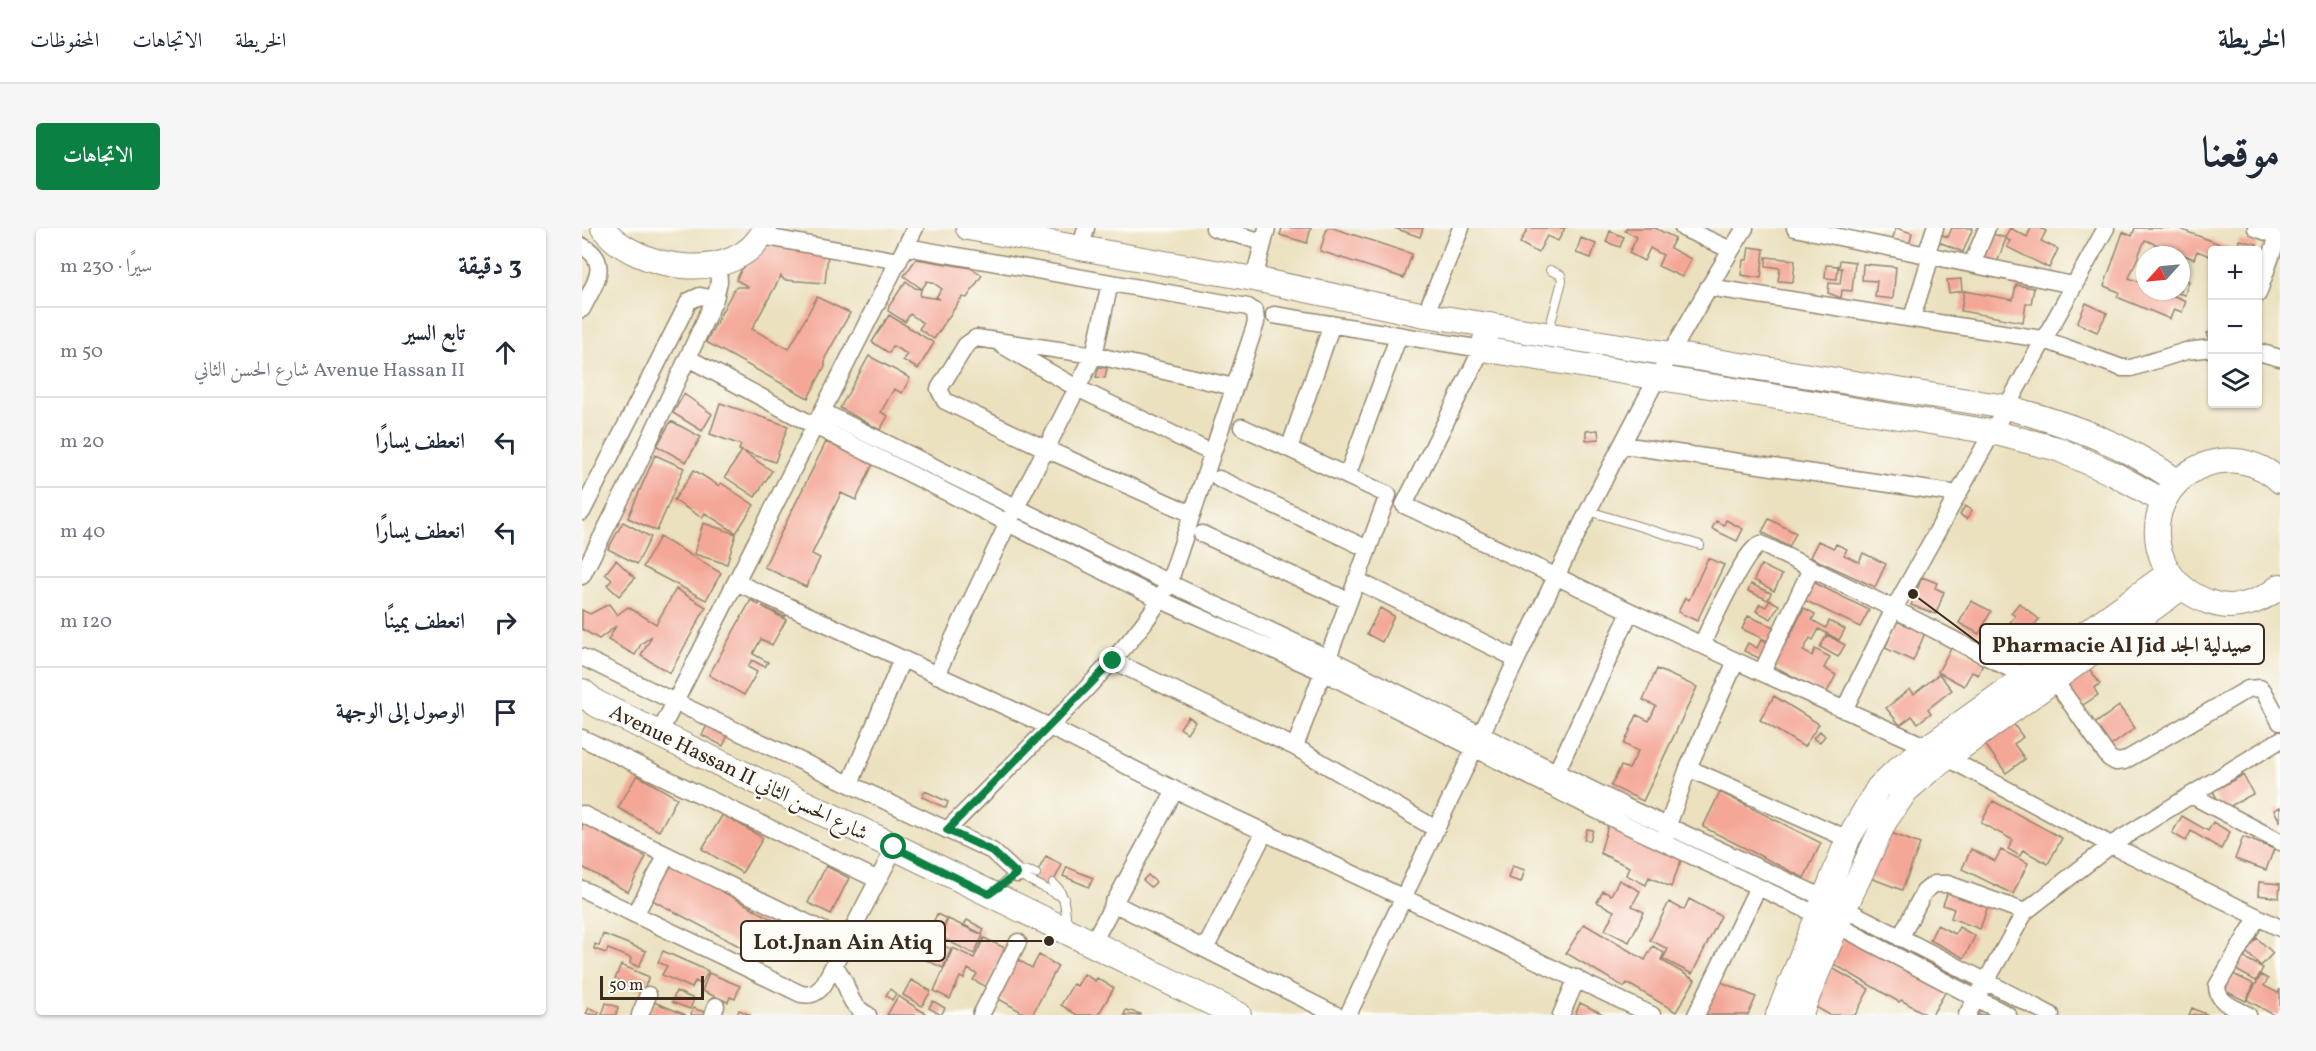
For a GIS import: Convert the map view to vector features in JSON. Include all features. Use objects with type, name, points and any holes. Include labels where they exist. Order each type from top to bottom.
[{"type":"main road","name":"Avenue Hassan II شارع الحسن الثاني","points":[[586,699],[1238,1015]]},
{"type":"street","points":[[582,309],[600,268],[598,259],[582,246],[596,228]]},
{"type":"street","points":[[603,228],[613,238],[652,258],[695,267],[718,265],[748,250],[763,232],[1110,283],[1248,307],[1255,312],[1256,323],[1169,583],[1161,600],[1113,661],[947,830]]},
{"type":"street","points":[[660,735],[915,228]]},
{"type":"street","points":[[968,228],[1084,238],[1254,279],[1425,315],[2006,407],[2062,423],[2110,441],[2159,468],[2177,481]]},
{"type":"street","points":[[1214,228],[1265,235],[1254,279]]},
{"type":"street","points":[[1425,315],[1461,228]]},
{"type":"street","points":[[1683,228],[1731,250]]},
{"type":"street","points":[[1348,1015],[1516,660],[1622,445],[1670,353],[1745,228]]},
{"type":"street","points":[[1795,228],[2073,285]]},
{"type":"street","points":[[1912,318],[1935,228]]},
{"type":"street","points":[[1972,264],[1987,228]]},
{"type":"street","points":[[2256,228],[2279,235],[2262,283]]},
{"type":"street","points":[[1844,710],[1893,609],[2073,285],[2099,230]]},
{"type":"street","points":[[582,576],[634,473],[715,299],[719,282],[718,265]]},
{"type":"street","points":[[936,675],[1008,523],[1094,355],[1110,283]]},
{"type":"street","points":[[1708,287],[2042,339],[2106,362],[2131,368],[2186,351],[2208,348]]},
{"type":"street","points":[[582,512],[688,301],[700,296],[715,299]]},
{"type":"street","points":[[1275,315],[1992,432],[2058,449],[2114,474],[2163,501]]},
{"type":"street","points":[[1289,449],[1332,324]]},
{"type":"street","points":[[1490,325],[1482,349],[1404,505],[1736,662],[1937,752],[2111,846],[2280,928]]},
{"type":"street","points":[[1347,476],[1399,335]]},
{"type":"street","points":[[1192,514],[945,401],[939,389],[966,345],[976,338],[1094,355],[1234,387]]},
{"type":"street","points":[[993,340],[1077,388],[1212,453]]},
{"type":"street","points":[[2262,353],[2280,358]]},
{"type":"street","points":[[688,358],[1016,507],[1169,583],[1477,742],[1620,822],[1664,833],[1831,912],[1976,999],[2008,1015]]},
{"type":"street","points":[[819,419],[1008,523],[1161,600],[1325,665]]},
{"type":"street","points":[[1242,427],[1388,495],[1295,747]]},
{"type":"street","points":[[1622,445],[1958,494]]},
{"type":"street","points":[[2277,593],[2255,602],[2236,606],[2216,605],[2198,599],[2175,580],[2158,550],[2157,525],[2163,501],[2177,481],[2193,469],[2212,461],[2232,459],[2251,463],[2270,471],[2280,481]]},
{"type":"street","points":[[609,461],[634,473]]},
{"type":"street","points":[[1220,479],[1368,549]]},
{"type":"street","points":[[1202,534],[1349,601]]},
{"type":"street","points":[[1702,644],[1742,565],[1756,545],[1761,544],[2040,678],[2109,758],[2116,762],[2124,760],[2248,689],[2260,688],[2264,692],[2280,722]]},
{"type":"street","points":[[1762,672],[1811,569]]},
{"type":"street","points":[[1356,580],[1516,660]]},
{"type":"street","points":[[1800,1015],[1831,912],[1848,839],[1878,788],[1900,767],[1937,752],[2175,580]]},
{"type":"street","points":[[736,582],[1050,727],[1175,790],[1652,1015]]},
{"type":"street","points":[[1556,773],[1630,612]]},
{"type":"street","points":[[582,657],[992,851],[1017,874]]},
{"type":"street","points":[[850,784],[902,659]]},
{"type":"street","points":[[1113,661],[1295,747],[1436,829]]},
{"type":"street","points":[[1664,833],[1688,768],[1736,662]]},
{"type":"street","points":[[582,738],[878,880]]},
{"type":"street","points":[[1967,1015],[2025,912],[2111,846],[2280,741]]},
{"type":"street","points":[[1477,742],[1556,773],[1758,887],[1900,938],[2051,1015]]},
{"type":"street","points":[[1778,1015],[1831,912],[1893,806],[1918,780],[1937,752]]},
{"type":"street","points":[[1688,768],[1848,839]]},
{"type":"street","points":[[1092,944],[1175,790]]},
{"type":"street","points":[[2190,795],[2280,842]]},
{"type":"street","points":[[582,814],[847,942]]},
{"type":"street","points":[[1205,949],[1264,832]]},
{"type":"street","points":[[582,889],[801,994],[814,993],[820,990],[834,966],[894,847]]},
{"type":"street","points":[[636,914],[667,855]]},
{"type":"street","points":[[1900,938],[1924,892],[1934,884],[1948,884],[2025,912]]},
{"type":"street","points":[[1696,1015],[1758,887]]},
{"type":"street","points":[[1113,903],[1336,1015]]},
{"type":"street","points":[[2248,1015],[2223,1002],[2217,992],[2217,986],[2257,918]]},
{"type":"street","points":[[981,1015],[1018,942]]},
{"type":"street","points":[[834,966],[842,975],[854,1007],[868,1015]]},
{"type":"street","points":[[1561,1015],[1577,978]]},
{"type":"street","points":[[640,1015],[648,995]]},
{"type":"lane","points":[[1548,334],[1562,281],[1561,275],[1550,270]]},
{"type":"lane","points":[[1589,511],[1700,545]]},
{"type":"lane","points":[[989,894],[1025,870],[1036,874]]},
{"type":"lane","points":[[1017,874],[1064,898]]},
{"type":"lane","points":[[1053,883],[1060,889],[1064,898],[1068,932]]},
{"type":"building","points":[[1282,228],[1311,228],[1307,243],[1280,235]]},
{"type":"building","points":[[1327,228],[1412,254],[1404,278],[1320,251]]},
{"type":"building","points":[[1394,228],[1423,228],[1420,237]]},
{"type":"building","points":[[1528,228],[1565,228],[1558,241],[1547,236],[1538,253],[1520,243]]},
{"type":"building","points":[[1627,228],[1655,228],[1675,238],[1670,248],[1691,259],[1682,277],[1658,266],[1663,255],[1650,248],[1644,261],[1629,253],[1637,237],[1625,231]]},
{"type":"building","points":[[1896,228],[1912,233],[1909,246],[1892,241]]},
{"type":"building","points":[[1952,228],[1973,228],[1963,252],[1932,239],[1935,232],[1948,237]]},
{"type":"building","points":[[2010,228],[2027,237],[2031,228],[2041,228],[2046,231],[2041,241],[2058,249],[2049,268],[2007,247],[2010,241],[2005,238]]},
{"type":"building","points":[[2135,228],[2177,228],[2225,246],[2208,246],[2208,255],[2197,251],[2194,259],[2190,257],[2190,246],[2160,246],[2145,240],[2142,246],[2136,246],[2136,261],[2129,278],[2136,281],[2136,300],[2186,301],[2182,312],[2174,309],[2170,319],[2117,297],[2119,292],[2104,286],[2123,232],[2132,236]]},
{"type":"building","points":[[1610,231],[1624,237],[1620,247],[1606,242]]},
{"type":"building","points":[[1992,234],[2006,238],[1996,266],[1983,261]]},
{"type":"building","points":[[1581,238],[1596,244],[1591,258],[1576,253]]},
{"type":"building","points":[[2239,240],[2257,244],[2256,246],[2238,246]]},
{"type":"building","points":[[770,245],[828,254],[825,283],[784,280],[781,276],[752,329],[789,349],[817,297],[850,313],[825,358],[825,366],[808,398],[706,342],[734,289],[749,287],[736,280],[742,269]]},
{"type":"building","points":[[1749,247],[1764,249],[1761,278],[1741,275],[1743,260],[1747,260]]},
{"type":"building","points":[[1766,257],[1795,260],[1793,282],[1778,281],[1780,268],[1766,266]]},
{"type":"building","points":[[916,259],[971,268],[982,275],[967,298],[962,297],[934,339],[919,329],[923,323],[910,314],[905,322],[888,311],[906,281],[915,288],[921,289],[920,296],[940,299],[936,297],[942,289],[932,282],[927,281],[922,289],[904,276]]},
{"type":"building","points":[[1840,260],[1855,262],[1852,291],[1842,290],[1841,298],[1828,293],[1829,283],[1840,284],[1842,268],[1839,268]]},
{"type":"building","points":[[1863,264],[1896,267],[1893,299],[1875,297],[1877,281],[1862,280]]},
{"type":"building","points":[[1826,265],[1838,266],[1837,279],[1825,278]]},
{"type":"building","points":[[1961,279],[1962,291],[1949,293],[1947,280]]},
{"type":"building","points":[[2016,285],[2034,288],[2031,304],[2026,303],[2023,322],[1961,311],[1964,291],[2013,300]]},
{"type":"building","points":[[2086,303],[2107,313],[2097,332],[2077,323]]},
{"type":"building","points":[[889,315],[934,343],[918,369],[903,360],[907,354],[893,346],[889,353],[872,342]]},
{"type":"building","points":[[869,356],[910,378],[902,393],[894,389],[881,412],[888,416],[880,430],[840,408]]},
{"type":"building","points":[[1099,367],[1107,368],[1105,378],[1096,377]]},
{"type":"building","points":[[684,394],[712,414],[702,431],[673,413]]},
{"type":"building","points":[[720,403],[788,426],[775,462],[739,450],[741,445],[710,434]]},
{"type":"building","points":[[671,421],[701,437],[686,462],[657,446]]},
{"type":"building","points":[[1598,430],[1599,439],[1586,440],[1586,431]]},
{"type":"building","points":[[826,442],[873,464],[856,500],[841,493],[812,554],[820,558],[806,587],[764,567]]},
{"type":"building","points":[[742,451],[772,471],[755,497],[725,477]]},
{"type":"building","points":[[655,455],[684,468],[657,531],[628,518]]},
{"type":"building","points":[[694,470],[719,486],[721,483],[754,505],[736,533],[705,513],[702,518],[674,500]]},
{"type":"building","points":[[1965,506],[1972,510],[1967,519],[1960,515]]},
{"type":"building","points":[[1769,519],[1796,533],[1789,547],[1762,532]]},
{"type":"building","points":[[1726,520],[1743,529],[1737,541],[1712,529],[1716,521],[1724,525]]},
{"type":"building","points":[[623,522],[651,537],[637,564],[608,549]]},
{"type":"building","points":[[703,523],[736,534],[727,564],[694,554]]},
{"type":"building","points":[[660,537],[721,573],[706,600],[643,567]]},
{"type":"building","points":[[1818,541],[1834,548],[1836,544],[1847,549],[1844,555],[1859,562],[1863,553],[1886,564],[1875,587],[1810,557]]},
{"type":"building","points":[[1708,558],[1724,565],[1697,621],[1678,612],[1685,598],[1689,600]]},
{"type":"building","points":[[616,560],[635,578],[619,596],[607,585],[612,580],[605,574]]},
{"type":"building","points":[[1761,565],[1782,575],[1774,591],[1754,580]]},
{"type":"building","points":[[1922,577],[1937,583],[1935,588],[1944,592],[1936,614],[1911,605]]},
{"type":"building","points":[[1811,581],[1869,610],[1860,627],[1802,599]]},
{"type":"building","points":[[1751,584],[1771,593],[1768,600],[1748,591]]},
{"type":"building","points":[[676,589],[706,607],[670,673],[641,656],[652,636],[641,644],[635,655],[608,640],[616,626],[599,639],[582,629],[582,610],[590,614],[609,604],[617,615],[628,607],[656,624]]},
{"type":"building","points":[[763,597],[789,610],[785,617],[762,606],[786,620],[772,645],[761,639],[753,654],[768,662],[765,667],[752,660],[748,667],[757,672],[744,695],[709,675],[751,600],[759,605]]},
{"type":"building","points":[[1770,600],[1779,605],[1771,619],[1756,611],[1760,604],[1766,607]]},
{"type":"building","points":[[1971,601],[1991,611],[1979,634],[1959,623]]},
{"type":"building","points":[[2019,603],[2039,619],[2011,655],[1995,642],[2015,616],[2011,613]]},
{"type":"building","points":[[1380,608],[1394,616],[1382,642],[1367,634]]},
{"type":"building","points":[[1804,608],[1815,614],[1812,620],[1826,628],[1829,621],[1845,629],[1839,640],[1819,629],[1813,640],[1810,638],[1803,651],[1812,656],[1815,649],[1830,657],[1824,668],[1836,675],[1826,694],[1770,664],[1789,638]]},
{"type":"building","points":[[1748,616],[1778,629],[1772,643],[1742,629]]},
{"type":"building","points":[[1897,621],[1925,633],[1913,661],[1885,648]]},
{"type":"building","points":[[1827,635],[1845,645],[1838,657],[1820,647]]},
{"type":"building","points":[[1761,640],[1770,644],[1763,660],[1744,651],[1748,643],[1757,648]]},
{"type":"building","points":[[1952,646],[1984,662],[1978,675],[1972,672],[1964,686],[1938,672]]},
{"type":"building","points":[[2086,664],[2100,684],[2094,688],[2098,695],[2077,709],[2060,681]]},
{"type":"building","points":[[1657,669],[1697,687],[1643,801],[1611,786],[1621,766],[1629,769],[1638,751],[1624,744],[1637,715],[1649,721],[1656,706],[1643,700]]},
{"type":"building","points":[[1939,674],[1952,690],[1928,709],[1931,713],[1918,723],[1912,716],[1900,725],[1886,708],[1910,689],[1914,694]]},
{"type":"building","points":[[1774,696],[1819,724],[1804,747],[1760,720]]},
{"type":"building","points":[[2119,706],[2135,728],[2108,748],[2092,726]]},
{"type":"building","points":[[1188,716],[1195,721],[1187,733],[1180,728]]},
{"type":"building","points":[[710,720],[730,731],[723,746],[702,735]]},
{"type":"building","points":[[2012,722],[2023,737],[2014,744],[2025,759],[2006,773],[1983,742]]},
{"type":"building","points":[[1820,731],[1825,736],[1819,743],[1813,738]]},
{"type":"building","points":[[637,775],[677,798],[659,831],[618,808]]},
{"type":"building","points":[[2243,775],[2253,794],[2223,810],[2213,791]]},
{"type":"building","points":[[925,791],[948,802],[946,808],[922,797]]},
{"type":"building","points":[[1720,792],[1821,843],[1804,878],[1703,827]]},
{"type":"building","points":[[1993,801],[2062,838],[2048,864],[2023,850],[2020,856],[2008,849],[2013,840],[1981,823]]},
{"type":"building","points":[[2280,807],[2280,822],[2274,810]]},
{"type":"building","points":[[723,814],[763,838],[742,873],[702,849]]},
{"type":"building","points":[[2182,816],[2208,831],[2213,822],[2230,832],[2221,849],[2191,831],[2186,841],[2172,833]]},
{"type":"building","points":[[1609,822],[1682,858],[1671,887],[1649,877],[1646,885],[1626,875],[1629,867],[1600,853]]},
{"type":"building","points":[[582,823],[646,857],[628,892],[582,867]]},
{"type":"building","points":[[1587,829],[1593,830],[1590,841],[1584,840]]},
{"type":"building","points":[[1886,831],[1920,844],[1902,890],[1868,877]]},
{"type":"building","points":[[2243,837],[2274,849],[2266,870],[2235,859]]},
{"type":"building","points":[[1971,849],[1995,861],[2001,850],[2028,863],[2013,894],[1962,869]]},
{"type":"building","points":[[1046,856],[1062,865],[1049,890],[1033,881]]},
{"type":"building","points":[[670,862],[775,921],[756,955],[650,899]]},
{"type":"building","points":[[826,866],[849,878],[831,914],[808,903]]},
{"type":"building","points":[[1512,866],[1525,870],[1521,882],[1508,878]]},
{"type":"building","points":[[1067,867],[1093,878],[1089,887],[1063,876]]},
{"type":"building","points":[[1148,875],[1156,882],[1151,887],[1143,880]]},
{"type":"building","points":[[1619,880],[1640,891],[1632,906],[1644,912],[1629,942],[1605,930],[1614,911],[1597,902],[1603,891],[1611,895]]},
{"type":"building","points":[[2259,882],[2280,884],[2279,898],[2258,895]]},
{"type":"building","points":[[1948,891],[1988,906],[1980,929],[1951,918],[1954,909],[1943,905]]},
{"type":"building","points":[[1689,899],[1721,916],[1692,974],[1663,959],[1668,949],[1650,940],[1669,902],[1684,910]]},
{"type":"building","points":[[937,914],[947,919],[942,930],[932,925]]},
{"type":"building","points":[[948,919],[983,935],[974,954],[940,937]]},
{"type":"building","points":[[967,920],[984,929],[982,934],[964,925]]},
{"type":"building","points":[[1584,924],[1645,960],[1653,946],[1664,953],[1661,960],[1695,980],[1676,1012],[1627,983],[1624,987],[1566,953]]},
{"type":"building","points":[[1937,925],[1955,934],[1959,927],[1975,936],[1964,958],[1930,940]]},
{"type":"building","points":[[1847,933],[1946,991],[1932,1015],[1927,1015],[1901,1000],[1899,1002],[1830,962]]},
{"type":"building","points":[[603,934],[646,951],[639,967],[630,963],[631,958],[608,949],[606,953],[594,949],[595,944],[599,946]]},
{"type":"building","points":[[984,938],[1005,948],[987,987],[973,980],[977,974],[968,969],[964,979],[960,977],[950,999],[934,991],[953,948],[974,958]]},
{"type":"building","points":[[2257,938],[2273,953],[2261,966],[2245,951]]},
{"type":"building","points":[[930,939],[951,949],[943,968],[922,958]]},
{"type":"building","points":[[663,951],[708,971],[702,984],[695,981],[692,988],[662,975],[667,966],[658,962]]},
{"type":"building","points":[[1039,955],[1058,966],[1032,1015],[1027,1015],[997,998],[1017,959],[1032,968]]},
{"type":"building","points":[[2243,957],[2263,968],[2256,981],[2236,970]]},
{"type":"building","points":[[621,965],[649,977],[643,991],[615,979]]},
{"type":"building","points":[[1832,968],[1869,989],[1855,1015],[1830,1015],[1812,1005]]},
{"type":"building","points":[[709,973],[740,986],[735,999],[730,997],[728,1002],[702,991]]},
{"type":"building","points":[[1084,974],[1095,981],[1097,978],[1114,988],[1098,1015],[1077,1015],[1061,1005],[1073,984],[1077,986]]},
{"type":"building","points":[[2233,974],[2254,984],[2246,1001],[2225,991]]},
{"type":"building","points":[[2261,975],[2268,979],[2264,986],[2278,993],[2280,989],[2280,1015],[2274,1015],[2247,1000]]},
{"type":"building","points":[[911,980],[931,991],[922,1006],[903,995]]},
{"type":"building","points":[[1719,981],[1756,997],[1748,1015],[1705,1015]]},
{"type":"building","points":[[890,989],[896,994],[892,1000],[886,995]]},
{"type":"building","points":[[676,991],[694,999],[690,1009],[672,1002]]},
{"type":"building","points":[[898,996],[928,1015],[887,1015]]},
{"type":"building","points":[[933,1001],[945,1008],[941,1015],[929,1008]]},
{"type":"building","points":[[654,1002],[686,1015],[649,1015]]},
{"type":"building","points":[[606,1003],[618,1007],[616,1015],[602,1015]]},
{"type":"building","points":[[1580,1003],[1605,1015],[1575,1015]]},
{"type":"building","points":[[589,1008],[599,1012],[598,1015],[586,1014]]},
{"type":"building","points":[[693,1008],[707,1013],[707,1015],[691,1015]]},
{"type":"building","points":[[2192,1008],[2208,1015],[2189,1015]]},
{"type":"building","points":[[1978,1009],[1990,1015],[1975,1015]]},
{"type":"building","points":[[739,1010],[751,1015],[737,1015]]},
{"type":"building","points":[[1126,1010],[1141,1014],[1141,1015],[1124,1015]]},
{"type":"place","name":"Pharmacie Al Jid صيدلية الجد","points":[[1913,594]]},
{"type":"place","name":"Lot.Jnan Ain Atiq","points":[[1049,941]]},
{"type":"route","points":[[894,847],[989,894],[1017,874],[992,851],[947,830],[1113,661]]}]
